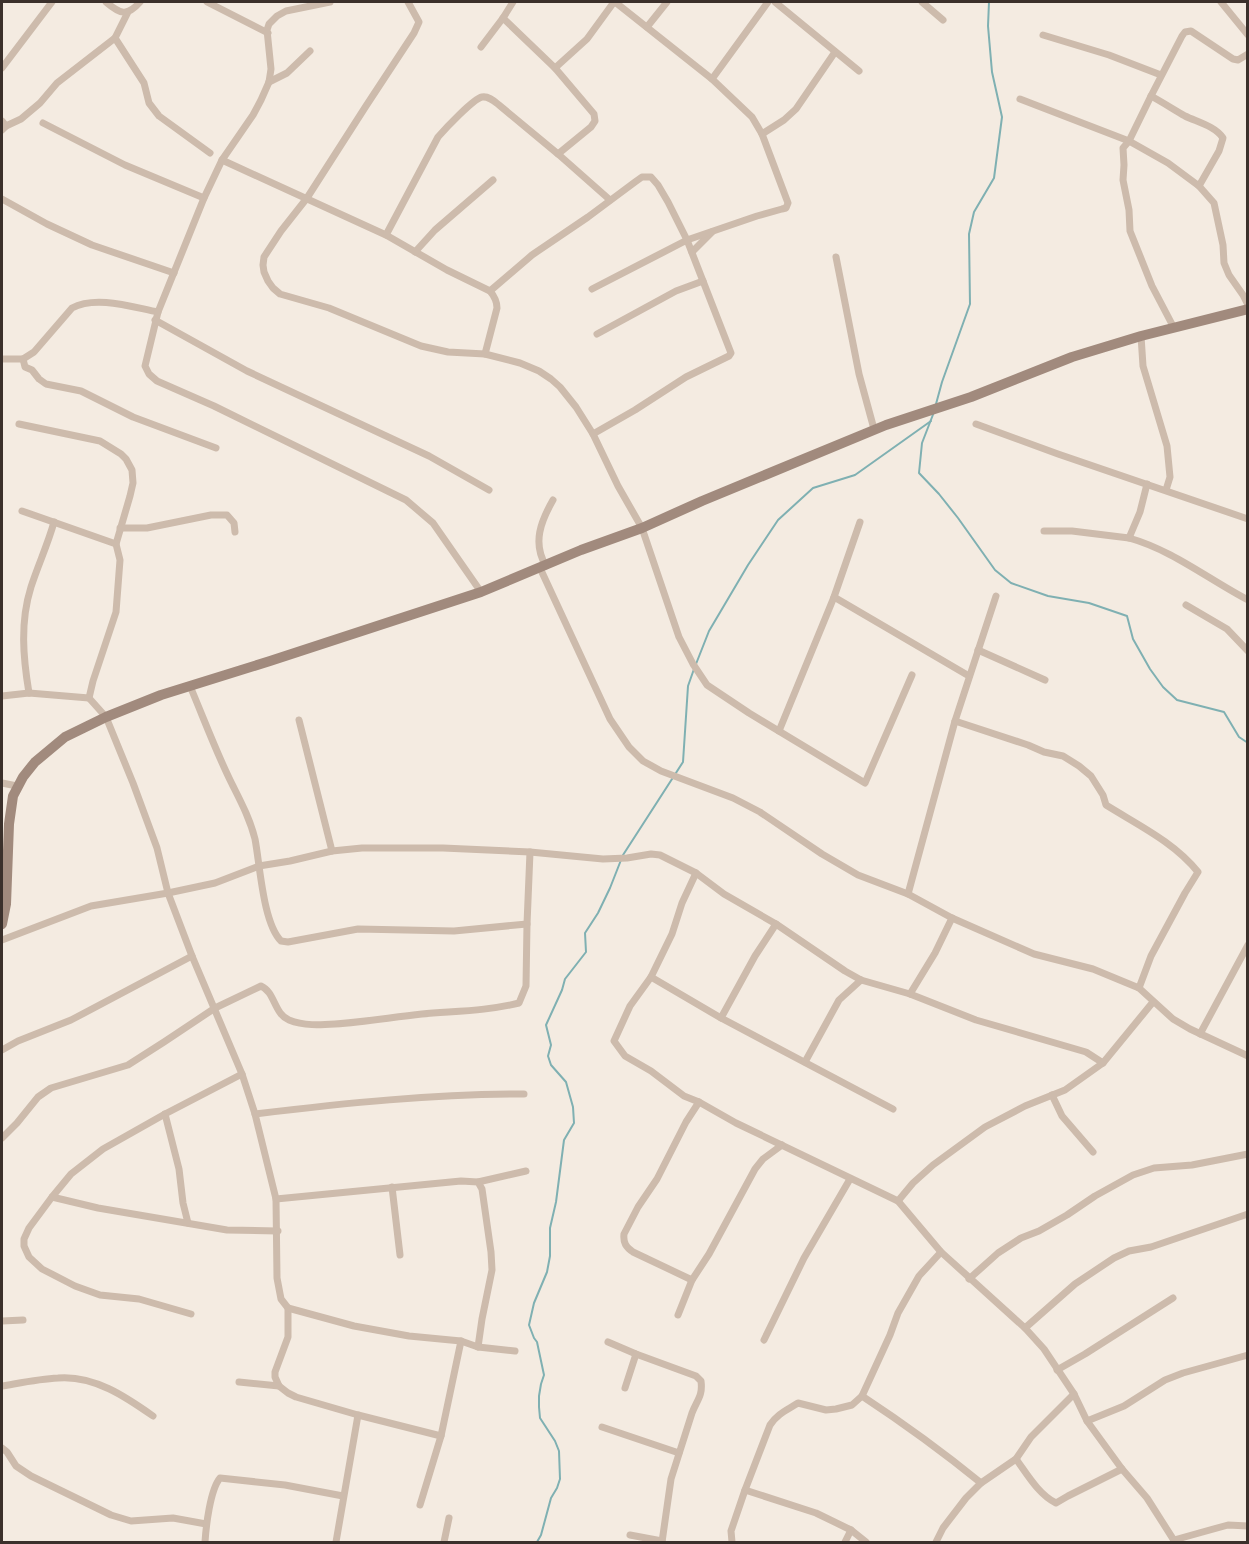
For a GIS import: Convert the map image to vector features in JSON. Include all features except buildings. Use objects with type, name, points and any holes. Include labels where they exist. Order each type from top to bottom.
[{"type":"street","points":[[2,68],[52,2]]},
{"type":"street","points":[[106,2],[121,12],[128,12],[140,2]]},
{"type":"street","points":[[207,2],[268,33]]},
{"type":"street","points":[[330,2],[286,11],[269,24],[267,30],[271,69],[269,82],[253,115],[222,160],[204,198],[155,320],[145,366],[149,374],[157,381],[214,406],[406,500],[433,523],[481,592]]},
{"type":"street","points":[[408,2],[419,22],[414,33],[307,198],[264,257],[264,272],[273,288],[280,294],[329,308],[422,346],[448,352],[485,354],[540,370],[560,387],[576,407],[642,528],[679,637],[707,684],[749,713],[865,783],[912,675]]},
{"type":"street","points":[[481,46],[513,2]]},
{"type":"street","points":[[555,68],[587,39],[614,2],[712,79],[752,117],[762,134],[787,201],[787,206],[782,209],[687,240],[592,289]]},
{"type":"street","points":[[647,27],[667,2]]},
{"type":"street","points":[[712,79],[768,2]]},
{"type":"street","points":[[775,2],[859,71]]},
{"type":"street","points":[[922,2],[943,20]]},
{"type":"street","points":[[1221,2],[1248,35]]},
{"type":"street","points":[[3,126],[21,119],[40,103],[57,82],[115,38],[128,12]]},
{"type":"street","points":[[503,18],[555,68],[594,114],[595,121],[591,127],[558,154]]},
{"type":"street","points":[[1174,328],[1152,286],[1130,231],[1129,210],[1123,180],[1123,148],[1129,141],[1182,36],[1188,31],[1233,59],[1238,60],[1248,54]]},
{"type":"street","points":[[1043,35],[1161,75]]},
{"type":"street","points":[[115,38],[144,82],[149,103],[159,116],[210,153]]},
{"type":"street","points":[[269,82],[287,73],[310,51]]},
{"type":"street","points":[[762,134],[796,109],[835,51]]},
{"type":"street","points":[[1151,96],[1221,134],[1223,138],[1220,151],[1199,186]]},
{"type":"street","points":[[386,235],[438,137],[480,97],[489,98],[610,200]]},
{"type":"street","points":[[2,924],[6,904],[13,796],[17,786],[35,762],[65,736],[144,701],[481,592],[581,550],[642,528],[874,429],[971,397],[1072,357],[1248,307],[1224,263],[1223,245],[1214,203],[1199,186],[1168,163],[1129,141],[1020,99]]},
{"type":"street","points":[[44,123],[125,165],[204,198]]},
{"type":"street","points":[[222,160],[386,235],[490,291],[495,296],[497,308],[485,354]]},
{"type":"street","points":[[490,291],[532,255],[642,177],[651,177],[658,185],[687,240],[731,353],[686,377],[592,434]]},
{"type":"street","points":[[415,252],[435,231],[493,180]]},
{"type":"street","points":[[2,199],[92,245],[174,273]]},
{"type":"street","points":[[692,252],[714,230]]},
{"type":"street","points":[[836,257],[859,374],[874,429]]},
{"type":"street","points":[[597,334],[676,291],[703,281]]},
{"type":"street","points":[[2,359],[23,359],[34,352],[78,304],[106,303],[158,312]]},
{"type":"street","points":[[155,320],[247,370],[429,456],[489,490]]},
{"type":"street","points":[[1141,336],[1143,366],[1170,463],[1170,477],[1166,490]]},
{"type":"street","points":[[23,359],[25,367],[32,370],[46,384],[81,391],[133,417],[216,448]]},
{"type":"street","points":[[19,424],[100,441],[122,454],[130,465],[133,475],[130,496],[116,544],[120,560],[116,612],[89,698]]},
{"type":"street","points":[[976,424],[1248,519]]},
{"type":"street","points":[[1129,538],[1140,512],[1147,484]]},
{"type":"street","points":[[553,500],[544,516],[540,531],[540,557],[543,567],[610,719],[629,747],[644,761],[661,771],[733,798],[760,812],[822,854],[858,875],[908,894],[952,918],[1034,954],[1092,969],[1139,988],[1173,1019],[1248,1056]]},
{"type":"street","points":[[22,511],[116,544]]},
{"type":"street","points":[[120,528],[147,528],[211,515],[228,515],[234,523],[235,532]]},
{"type":"street","points":[[29,693],[23,627],[25,609],[54,522]]},
{"type":"street","points":[[779,731],[834,597],[860,522]]},
{"type":"street","points":[[1044,531],[1072,531],[1129,538],[1180,561],[1248,600]]},
{"type":"street","points":[[908,894],[955,721],[996,596]]},
{"type":"street","points":[[834,597],[969,676]]},
{"type":"street","points":[[1186,605],[1227,629],[1248,651]]},
{"type":"street","points":[[978,650],[1045,680]]},
{"type":"street","points":[[190,686],[232,784],[245,807],[254,837],[268,915],[273,930],[281,941],[288,942],[358,929],[454,931],[527,924]]},
{"type":"street","points":[[2,696],[29,693],[89,698],[106,717],[157,848],[168,893],[242,1074],[255,1114],[276,1199],[277,1278],[281,1299],[288,1308],[354,1326],[515,1351]]},
{"type":"street","points":[[299,720],[332,850]]},
{"type":"street","points":[[955,721],[1044,752],[1063,756],[1091,776],[1107,805],[1154,834],[1188,859],[1198,872],[1151,956],[1139,988]]},
{"type":"street","points":[[2,783],[17,786]]},
{"type":"street","points":[[2,940],[91,906],[215,883],[259,866],[332,850],[410,847],[530,852],[603,859],[660,855],[696,873],[724,894],[776,924],[861,980],[910,994],[976,1020],[1086,1052],[1103,1063]]},
{"type":"street","points":[[2,1138],[38,1097],[51,1088],[128,1065],[215,1008],[261,986],[268,991],[278,1010],[286,1019],[316,1025],[496,1009],[519,1004],[526,986],[530,852]]},
{"type":"street","points":[[696,873],[682,903],[672,934],[651,977],[630,1006],[614,1041],[625,1056],[651,1071],[684,1096],[898,1201],[941,1252],[1025,1328],[1044,1349],[1074,1394],[1088,1421],[1122,1469],[1147,1498],[1169,1533],[1172,1542],[1228,1525],[1248,1526]]},
{"type":"street","points":[[910,994],[935,953],[952,918]]},
{"type":"street","points":[[722,1018],[755,956],[776,924]]},
{"type":"street","points":[[1200,1034],[1248,945]]},
{"type":"street","points":[[2,1050],[18,1041],[71,1020],[192,956]]},
{"type":"street","points":[[651,977],[722,1018],[893,1109]]},
{"type":"street","points":[[805,1062],[839,1000],[861,980]]},
{"type":"street","points":[[898,1201],[933,1165],[985,1127],[1024,1106],[1065,1090],[1103,1063],[1153,1002]]},
{"type":"street","points":[[191,1314],[139,1299],[100,1295],[75,1286],[42,1269],[26,1252],[24,1239],[29,1228],[71,1174],[102,1149],[242,1074]]},
{"type":"street","points":[[255,1114],[363,1101],[472,1094],[524,1094]]},
{"type":"street","points":[[1052,1095],[1062,1116],[1093,1152]]},
{"type":"street","points":[[692,1280],[633,1252],[626,1246],[623,1239],[638,1207],[657,1179],[686,1122],[699,1102]]},
{"type":"street","points":[[165,1114],[179,1170],[188,1223]]},
{"type":"street","points":[[678,1315],[692,1280],[709,1254],[755,1169],[763,1159],[782,1145]]},
{"type":"street","points":[[969,1278],[998,1253],[1021,1238],[1039,1231],[1133,1175],[1155,1168],[1192,1165],[1248,1154]]},
{"type":"street","points":[[276,1199],[461,1181],[478,1182],[526,1171]]},
{"type":"street","points":[[764,1340],[804,1257],[850,1179]]},
{"type":"street","points":[[478,1182],[482,1189],[492,1270],[478,1347]]},
{"type":"street","points":[[392,1187],[400,1255]]},
{"type":"street","points":[[52,1197],[98,1208],[227,1230],[278,1232]]},
{"type":"street","points":[[1025,1328],[1076,1284],[1114,1258],[1129,1251],[1151,1247],[1248,1214]]},
{"type":"street","points":[[732,1542],[731,1531],[770,1425],[781,1412],[798,1403],[826,1410],[852,1405],[862,1396],[903,1304],[919,1276],[941,1252]]},
{"type":"street","points":[[1057,1370],[1173,1298]]},
{"type":"street","points":[[288,1308],[288,1336],[274,1377],[279,1386],[296,1397],[441,1436]]},
{"type":"street","points":[[2,1321],[23,1320]]},
{"type":"street","points":[[420,1505],[441,1436],[461,1341]]},
{"type":"street","points":[[608,1342],[696,1376],[701,1381],[702,1389],[672,1479],[662,1542],[630,1535]]},
{"type":"street","points":[[625,1388],[636,1354]]},
{"type":"street","points":[[1088,1421],[1124,1406],[1183,1372],[1248,1355]]},
{"type":"street","points":[[2,1386],[60,1377],[79,1380],[110,1389],[153,1416]]},
{"type":"street","points":[[239,1382],[279,1386]]},
{"type":"street","points":[[936,1542],[943,1528],[966,1498],[981,1484],[1016,1459],[1032,1437],[1074,1394]]},
{"type":"street","points":[[862,1396],[907,1426],[981,1484]]},
{"type":"street","points":[[336,1542],[358,1415]]},
{"type":"street","points":[[603,1427],[679,1453]]},
{"type":"street","points":[[2,1448],[16,1466],[31,1476],[111,1515],[131,1521],[173,1518],[206,1524]]},
{"type":"street","points":[[1016,1459],[1043,1493],[1056,1503],[1122,1469]]},
{"type":"street","points":[[205,1542],[213,1489],[220,1478],[285,1485],[343,1496]]},
{"type":"street","points":[[745,1490],[816,1513],[851,1530],[866,1542]]},
{"type":"street","points":[[444,1542],[449,1518]]},
{"type":"street","points":[[845,1542],[851,1530]]},
{"type":"waterway","points":[[936,404],[970,304],[969,234],[974,212],[994,178],[1002,117],[992,72],[988,26],[989,2]]},
{"type":"waterway","points":[[934,412],[922,443],[919,473],[958,518],[995,570],[1011,583],[1048,596],[1089,603],[1127,616],[1133,639],[1163,687],[1177,700],[1224,712],[1239,737],[1248,743]]},
{"type":"waterway","points":[[696,664],[709,631],[778,520],[813,488],[855,475],[931,421]]},
{"type":"waterway","points":[[623,855],[683,762],[688,686],[694,669]]},
{"type":"waterway","points":[[537,1542],[551,1498],[560,1479],[559,1451],[540,1418],[539,1396],[544,1375],[537,1342],[529,1325],[534,1303],[547,1272],[550,1256],[550,1228],[556,1202],[564,1140],[574,1123],[573,1107],[566,1082],[551,1065],[548,1056],[551,1045],[546,1025],[565,979],[586,952],[585,933],[598,913],[621,860]]}]
